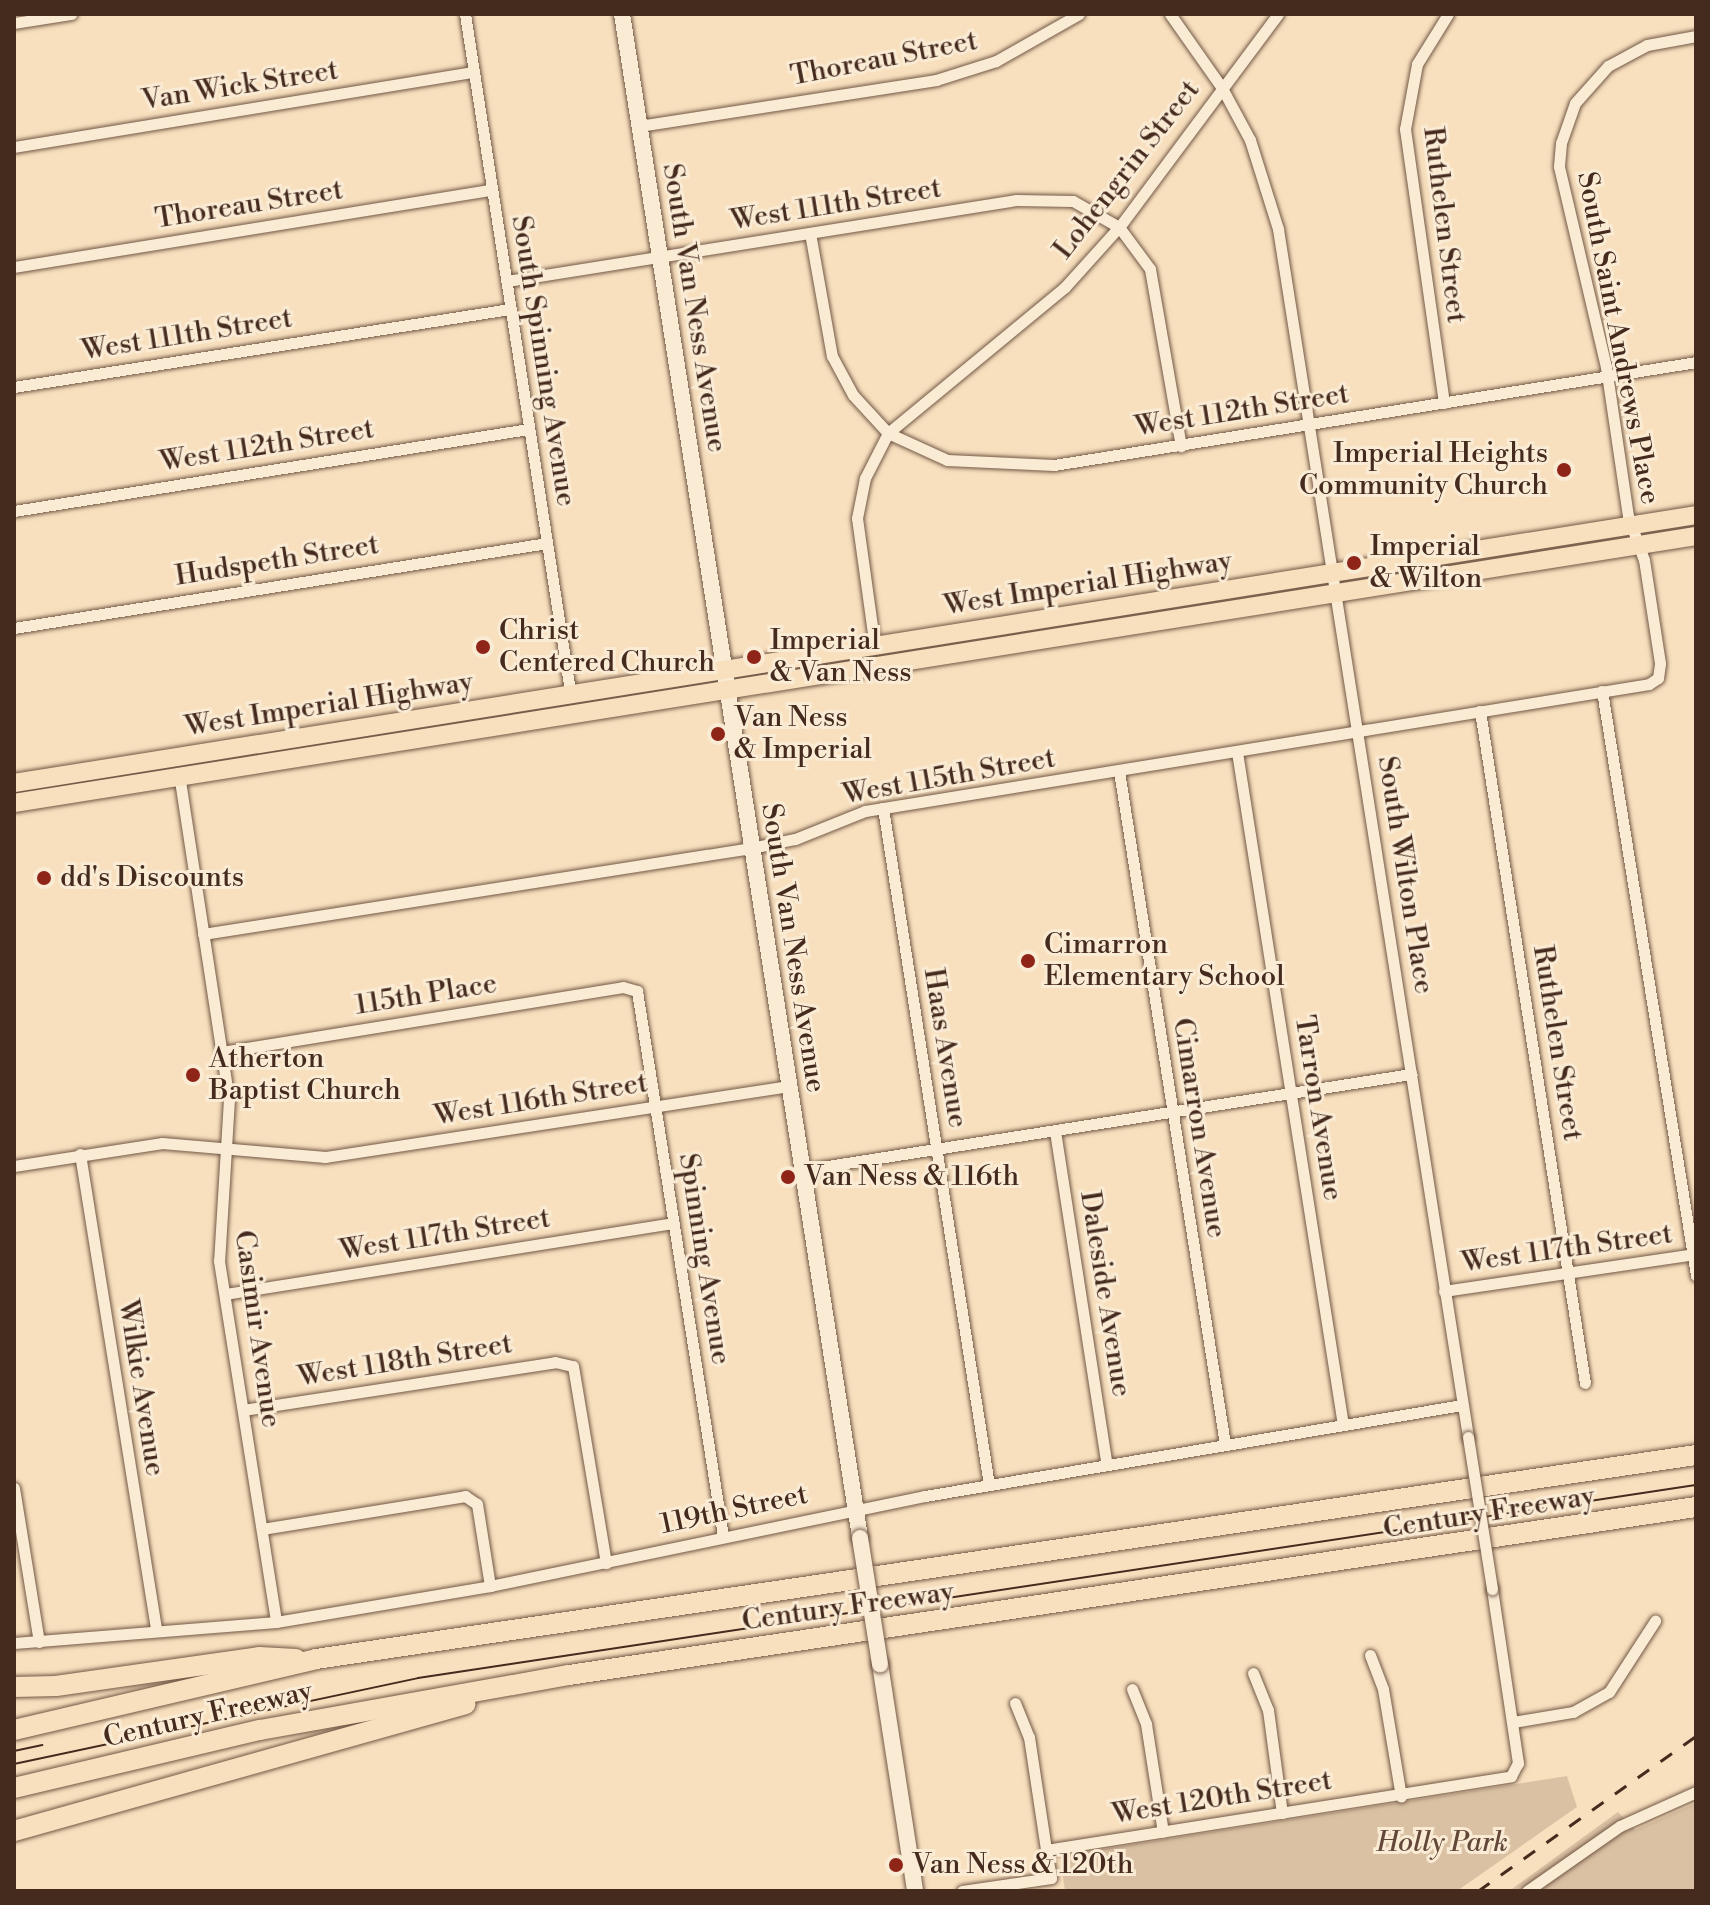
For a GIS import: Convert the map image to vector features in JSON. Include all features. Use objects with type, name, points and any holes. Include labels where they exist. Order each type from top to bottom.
[{"type":"highway","name":"Century Freeway","points":[[14,1730],[316,1659],[1696,1455]]},
{"type":"highway","name":"Century Freeway","points":[[14,1788],[260,1730],[569,1675],[1442,1549],[1696,1507]]},
{"type":"highway","points":[[14,1687],[56,1686],[259,1657],[316,1659]]},
{"type":"highway","points":[[14,1831],[569,1675]]},
{"type":"main road","name":"South Van Ness Avenue","points":[[622,14],[915,1891]]},
{"type":"main road","name":"West Imperial Highway","points":[[14,803],[726,690],[1334,583],[1696,515]]},
{"type":"main road","name":"West Imperial Highway","points":[[14,783],[875,647],[1696,536]]},
{"type":"street","points":[[14,23],[27,17],[71,14]]},
{"type":"street","name":"South Spinning Avenue","points":[[465,14],[573,715]]},
{"type":"street","name":"Thoreau Street","points":[[639,126],[936,80],[996,61],[1079,14]]},
{"type":"street","name":"South Wilton Place","points":[[1170,14],[1222,88],[1267,187],[1311,425],[1513,1722],[1517,1769]]},
{"type":"street","name":"Lohengrin Street","points":[[888,433],[1065,287],[1119,227],[1278,14]]},
{"type":"street","name":"Ruthelen Street","points":[[1444,403],[1405,129],[1417,64],[1448,14]]},
{"type":"street","name":"South Saint Andrews Place","points":[[1658,678],[1640,544],[1631,525],[1607,378],[1561,188],[1561,143],[1575,103],[1608,66],[1647,45],[1696,36]]},
{"type":"street","name":"Van Wick Street","points":[[14,147],[474,72]]},
{"type":"street","name":"Thoreau Street","points":[[14,267],[492,190]]},
{"type":"street","name":"West 111th Street","points":[[507,281],[1048,197],[1098,211],[1119,227]]},
{"type":"street","points":[[1119,227],[1156,283],[1181,446]]},
{"type":"street","points":[[810,233],[832,356],[853,395],[888,433],[865,478],[857,518],[875,647]]},
{"type":"street","name":"West 111th Street","points":[[14,387],[510,309]]},
{"type":"street","name":"West 112th Street","points":[[888,433],[947,460],[1017,467],[1181,446],[1696,362]]},
{"type":"street","name":"West 112th Street","points":[[14,511],[528,429]]},
{"type":"street","name":"Hudspeth Street","points":[[14,628],[547,543]]},
{"type":"street","name":"West 115th Street","points":[[203,934],[751,848],[795,839],[850,814],[1649,684],[1658,678]]},
{"type":"street","points":[[1602,691],[1696,1275]]},
{"type":"street","name":"Ruthelen Street","points":[[1480,711],[1585,1383]]},
{"type":"street","name":"Tarron Avenue","points":[[1237,752],[1343,1425]]},
{"type":"street","name":"Casimir Avenue","points":[[176,757],[230,1118],[217,1236],[276,1622]]},
{"type":"street","name":"Cimarron Avenue","points":[[1119,771],[1225,1444]]},
{"type":"street","name":"Haas Avenue","points":[[883,808],[989,1485]]},
{"type":"street","name":"115th Place","points":[[222,1052],[623,987],[637,991]]},
{"type":"street","name":"Spinning Avenue","points":[[637,991],[723,1536]]},
{"type":"street","points":[[802,1170],[1411,1074]]},
{"type":"street","name":"West 116th Street","points":[[14,1166],[162,1143],[325,1157],[789,1086]]},
{"type":"street","name":"Daleside Avenue","points":[[1055,1131],[1107,1465]]},
{"type":"street","name":"Wilkie Avenue","points":[[80,1154],[156,1628]]},
{"type":"street","name":"West 117th Street","points":[[225,1294],[673,1223]]},
{"type":"street","name":"West 117th Street","points":[[1444,1291],[1694,1254]]},
{"type":"street","name":"West 118th Street","points":[[243,1410],[555,1362],[573,1366],[606,1563]]},
{"type":"street","name":"119th Street","points":[[14,1643],[156,1628],[276,1622],[490,1586],[855,1509],[1462,1405]]},
{"type":"street","points":[[14,1488],[39,1642]]},
{"type":"street","points":[[262,1529],[455,1497],[472,1499],[479,1513],[490,1586]]},
{"type":"street","points":[[1513,1722],[1573,1712],[1609,1692],[1655,1621]]},
{"type":"street","points":[[1370,1655],[1383,1689],[1401,1796]]},
{"type":"street","points":[[1253,1673],[1268,1710],[1282,1813]]},
{"type":"street","points":[[1132,1689],[1146,1724],[1163,1832]]},
{"type":"street","points":[[962,1891],[1051,1878],[1029,1737],[1015,1703]]},
{"type":"street","name":"West 120th Street","points":[[1046,1850],[1401,1796],[1511,1776],[1517,1769]]},
{"type":"street","points":[[1527,1891],[1620,1826],[1696,1792]]},
{"type":"green space","name":"Holly Park","points":[[1567,1776],[1577,1807],[1457,1891],[1065,1891],[1060,1856]]},
{"type":"green space","points":[[1696,1803],[1696,1891],[1509,1891],[1618,1812],[1635,1830]]},
{"type":"tram line","points":[[14,1764],[418,1678],[1696,1485]]},
{"type":"tram line","points":[[14,1751],[42,1745]]},
{"type":"railway","points":[[1478,1891],[1696,1736]]},
{"type":"place","name":"Imperial Heights Community Church","points":[[1564,470]]},
{"type":"place","name":"Imperial & Wilton","points":[[1354,563]]},
{"type":"place","name":"Christ Centered Church","points":[[483,647]]},
{"type":"place","name":"Imperial & Van Ness","points":[[754,657]]},
{"type":"place","name":"Van Ness & Imperial","points":[[718,734]]},
{"type":"place","name":"dd's Discounts","points":[[44,878]]},
{"type":"place","name":"Cimarron Elementary School","points":[[1028,961]]},
{"type":"place","name":"Atherton Baptist Church","points":[[193,1075]]},
{"type":"place","name":"Van Ness & 116th","points":[[788,1177]]},
{"type":"place","name":"Van Ness & 120th","points":[[896,1865]]}]
